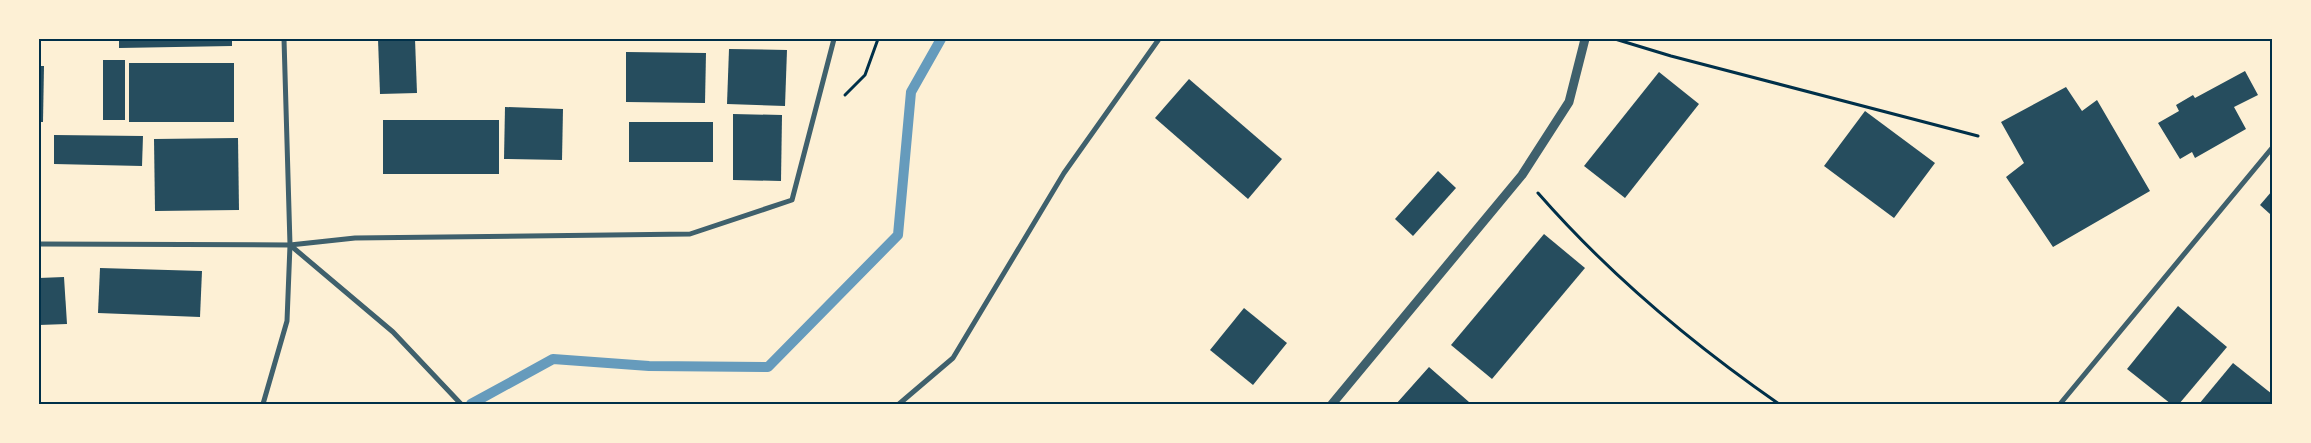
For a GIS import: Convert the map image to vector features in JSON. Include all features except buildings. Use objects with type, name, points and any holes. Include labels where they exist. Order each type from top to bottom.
[{"type":"street","points":[[263,404],[287,321],[290,245],[284,39]]},
{"type":"street","points":[[39,244],[290,245],[355,238],[690,234],[792,200],[834,39]]},
{"type":"street","points":[[899,404],[953,358],[1064,173],[1159,39]]},
{"type":"street","points":[[1332,404],[1522,175],[1569,102],[1584,39]]},
{"type":"street","points":[[2060,404],[2272,148]]},
{"type":"street","points":[[290,245],[394,332],[461,404]]},
{"type":"path","points":[[845,95],[865,75],[878,39]]},
{"type":"path","points":[[1615,39],[1671,56],[1978,136]]},
{"type":"path","points":[[1522,175],[1550,207],[1647,303],[1723,365],[1779,404]]},
{"type":"waterway","points":[[471,404],[553,359],[649,366],[768,367],[898,235],[911,92],[941,39]]}]
